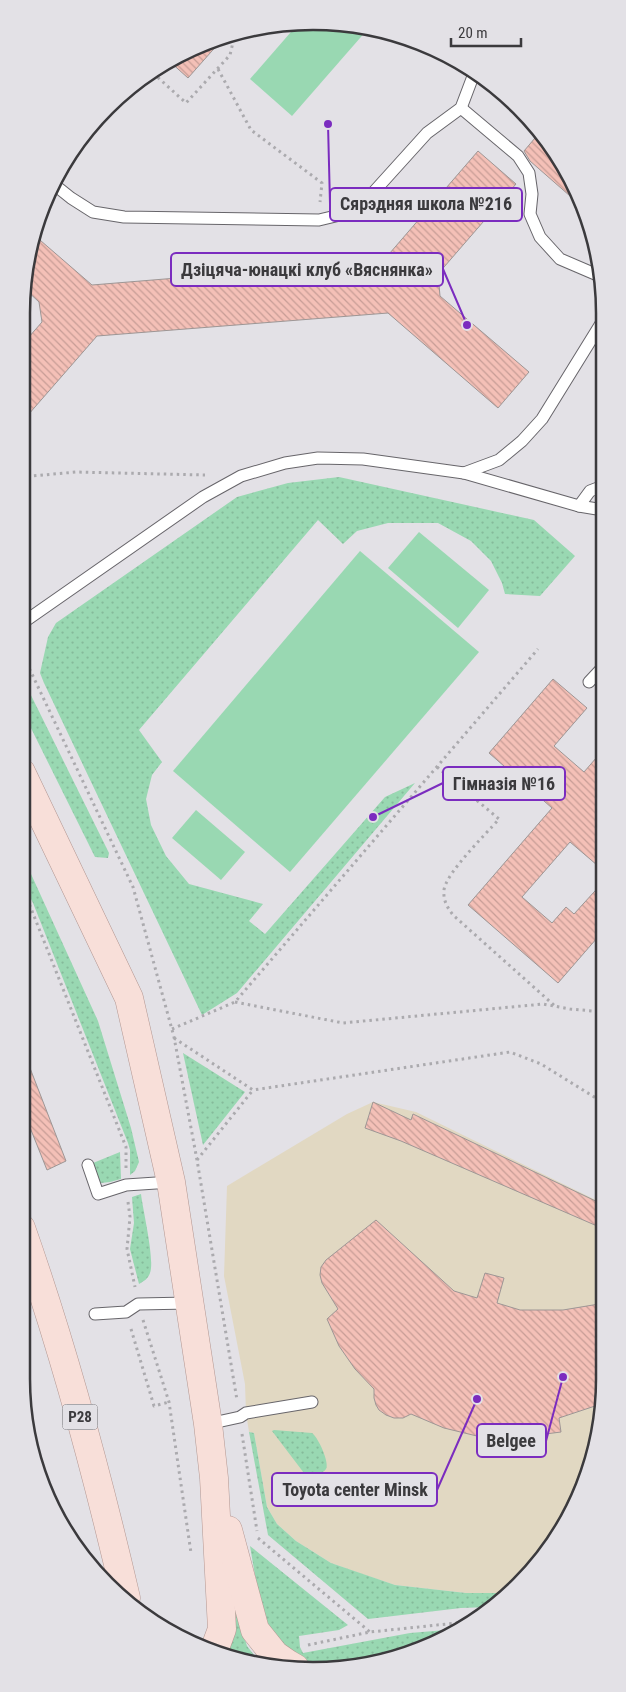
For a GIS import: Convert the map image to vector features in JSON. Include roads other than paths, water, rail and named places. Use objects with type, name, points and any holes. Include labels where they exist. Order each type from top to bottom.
[{"type":"main road","points":[[30,791],[129,998],[171,1182],[208,1424],[214,1478],[222,1629],[216,1645]]},
{"type":"main road","name":"Р28","points":[[30,1255],[66,1362],[102,1497],[124,1590]]},
{"type":"main road","points":[[214,1478],[255,1630],[275,1655],[283,1660]]},
{"type":"lane","points":[[59,188],[92,212],[124,217],[319,220],[344,214],[362,206],[427,133],[461,108],[472,79]]},
{"type":"lane","points":[[461,108],[518,156],[529,173],[532,194],[530,214],[540,237],[560,259],[594,273]]},
{"type":"lane","points":[[464,472],[499,460],[522,441],[542,419],[596,332]]},
{"type":"lane","points":[[30,618],[202,497],[241,476],[285,463],[318,458],[363,459],[464,472],[579,506],[596,509]]},
{"type":"lane","points":[[579,506],[590,491],[596,489]]},
{"type":"lane","points":[[590,682],[596,675]]},
{"type":"lane","points":[[88,1165],[98,1194],[126,1185],[171,1182]]},
{"type":"lane","points":[[95,1314],[126,1312],[138,1304],[189,1303]]},
{"type":"lane","points":[[208,1424],[240,1417],[246,1413],[312,1402]]},
{"type":"place","name":"Сярэдняя школа №216","points":[[328,124]]},
{"type":"place","name":"Дзіцяча-юнацкі клуб «Вяснянка»","points":[[467,325]]},
{"type":"place","name":"Гімназія №16","points":[[373,817]]},
{"type":"place","name":"Belgee","points":[[563,1377]]},
{"type":"place","name":"Toyota center Minsk","points":[[477,1399]]}]
